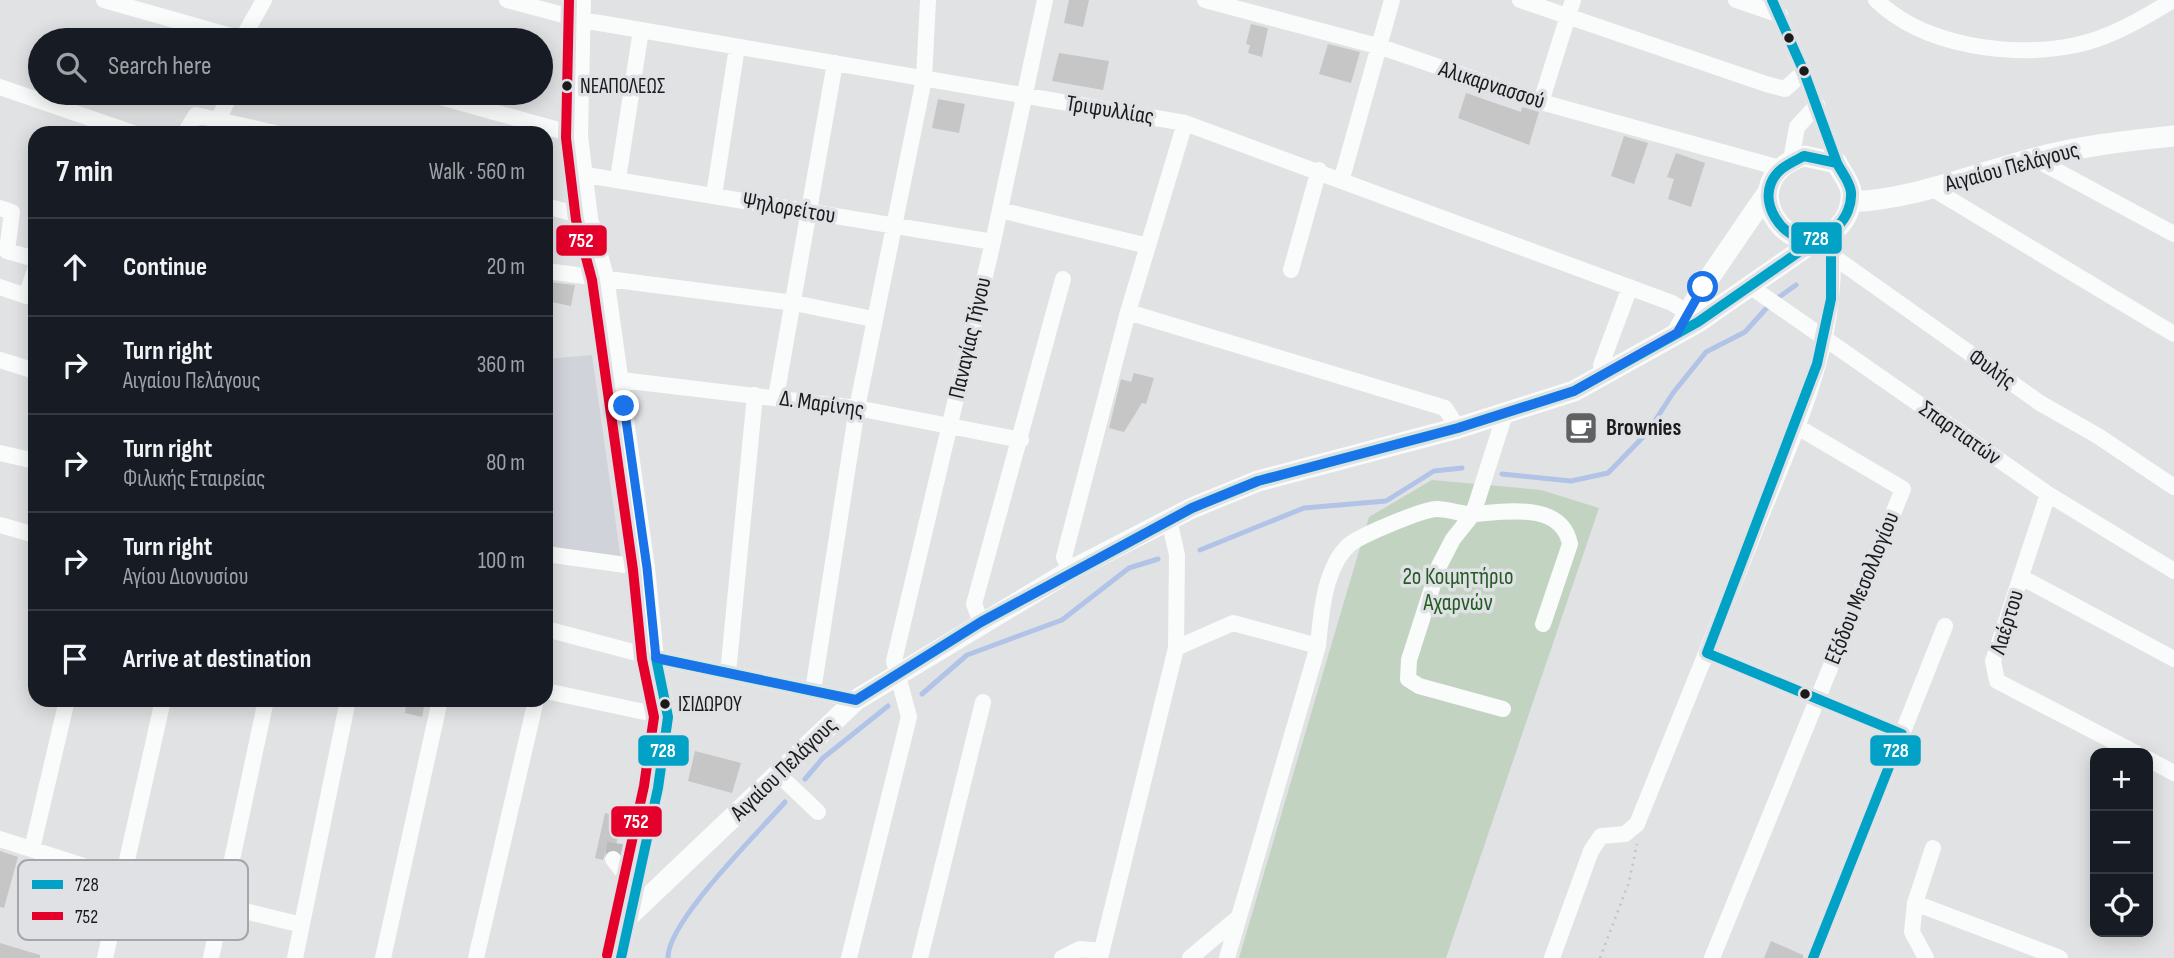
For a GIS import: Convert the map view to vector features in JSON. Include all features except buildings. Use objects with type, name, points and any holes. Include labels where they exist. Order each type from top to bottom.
[{"type":"main road","name":"Αιγαίου Πελάγους","points":[[1851,202],[1887,200],[1933,189],[2033,158],[2110,142],[2174,135]]},
{"type":"main road","points":[[1677,333],[1785,164],[1816,157],[1836,163],[1846,178],[1851,202],[1848,214],[1825,235],[1803,238],[1782,229],[1773,218],[1769,192]]},
{"type":"main road","name":"Αιγαίου Πελάγους","points":[[631,914],[856,700],[981,622],[1070,571],[1168,520],[1258,481],[1458,428],[1574,391],[1677,333],[1751,287],[1825,235]]},
{"type":"street","points":[[104,0],[202,28]]},
{"type":"street","points":[[250,28],[264,0]]},
{"type":"street","name":"Τριφυλλίας","points":[[507,0],[582,20],[1185,122],[1630,287],[1672,303],[1688,313]]},
{"type":"street","points":[[583,0],[580,136],[590,218],[606,277],[647,568],[656,658],[668,717],[654,807],[621,958]]},
{"type":"street","points":[[813,691],[873,319],[924,79],[928,0]]},
{"type":"street","name":"Παναγίας Τήνου","points":[[896,675],[894,661],[993,242],[1045,0]]},
{"type":"street","name":"Αλικαρνασσού","points":[[1205,0],[1381,47],[1541,102],[1785,164]]},
{"type":"street","points":[[1342,178],[1381,47],[1392,0]]},
{"type":"street","points":[[1520,0],[1785,89],[1804,72]]},
{"type":"street","points":[[1541,102],[1573,0]]},
{"type":"street","points":[[1736,0],[1780,15]]},
{"type":"street","points":[[1772,0],[1817,105],[1836,163]]},
{"type":"street","points":[[1876,0],[1886,9],[1928,32],[1978,46],[2031,51],[2078,45],[2138,21],[2174,0]]},
{"type":"street","points":[[618,179],[641,30]]},
{"type":"street","points":[[714,195],[737,47]]},
{"type":"street","points":[[776,397],[835,63]]},
{"type":"street","points":[[0,87],[28,97]]},
{"type":"street","points":[[52,105],[113,126]]},
{"type":"street","points":[[219,118],[225,105]]},
{"type":"street","points":[[469,105],[544,126]]},
{"type":"street","points":[[1785,164],[1797,127],[1817,105]]},
{"type":"street","points":[[189,126],[196,115],[249,126]]},
{"type":"street","points":[[1070,571],[1064,557],[1128,312],[1185,122]]},
{"type":"street","points":[[553,128],[580,136]]},
{"type":"street","points":[[2033,158],[2174,234]]},
{"type":"street","points":[[1290,270],[1319,170]]},
{"type":"street","name":"Ψηλορείτου","points":[[586,175],[993,242]]},
{"type":"street","points":[[1933,189],[2174,334]]},
{"type":"street","points":[[0,208],[12,212],[7,251],[28,257]]},
{"type":"street","points":[[553,208],[590,218]]},
{"type":"street","points":[[1000,210],[1148,246]]},
{"type":"street","points":[[1552,958],[1591,851],[1601,836],[1625,834],[1637,824],[1796,426],[1826,340],[1834,257],[1825,235]]},
{"type":"street","name":"Φυλής","points":[[1834,257],[2040,403],[2098,436],[2174,486]]},
{"type":"street","points":[[553,272],[794,303],[873,319]]},
{"type":"street","points":[[981,622],[974,604],[1063,279]]},
{"type":"street","points":[[0,287],[26,296],[28,290]]},
{"type":"street","points":[[1606,374],[1601,365],[1630,287]]},
{"type":"street","name":"Σπαρτιατών","points":[[1751,287],[2048,494],[2174,571]]},
{"type":"street","points":[[1128,312],[1444,408],[1458,428]]},
{"type":"street","points":[[0,360],[28,369]]},
{"type":"street","name":"Δ. Μαρίνης","points":[[621,380],[857,408],[1021,440]]},
{"type":"street","points":[[728,673],[755,395]]},
{"type":"street","points":[[1503,709],[1419,686],[1408,679],[1409,660],[1440,566],[1453,539],[1473,514],[1505,414]]},
{"type":"street","name":"Εξόδου Μεσολλογίου","points":[[1712,958],[1903,489],[1796,426]]},
{"type":"street","points":[[0,453],[28,459]]},
{"type":"street","name":"Λαέρτου","points":[[2048,494],[1993,661],[1997,681],[2126,748]]},
{"type":"street","points":[[1227,958],[1318,646],[1322,607],[1333,571],[1347,547],[1364,535],[1436,509],[1473,514],[1523,510],[1559,523],[1568,534],[1570,544],[1543,624]]},
{"type":"street","points":[[1062,958],[1080,949],[1101,955],[1176,648],[1177,555],[1168,520]]},
{"type":"street","points":[[0,525],[28,532]]},
{"type":"street","points":[[553,555],[647,568]]},
{"type":"street","points":[[2021,577],[2174,659]]},
{"type":"street","points":[[1176,648],[1233,624],[1318,646]]},
{"type":"street","points":[[1813,958],[1945,626]]},
{"type":"street","points":[[553,631],[656,658],[856,700]]},
{"type":"street","points":[[1707,653],[1902,734]]},
{"type":"street","points":[[849,958],[909,717],[896,675]]},
{"type":"street","points":[[553,692],[668,717]]},
{"type":"street","points":[[920,958],[983,702]]},
{"type":"street","points":[[32,849],[64,707]]},
{"type":"street","points":[[125,860],[161,707]]},
{"type":"street","points":[[233,860],[265,707]]},
{"type":"street","points":[[295,958],[347,707]]},
{"type":"street","points":[[383,958],[438,707]]},
{"type":"street","points":[[476,958],[534,707]]},
{"type":"street","points":[[2153,762],[2174,773]]},
{"type":"street","points":[[778,775],[818,812]]},
{"type":"street","points":[[620,827],[654,807]]},
{"type":"street","points":[[0,839],[66,860]]},
{"type":"street","points":[[1926,958],[1912,932],[1914,903],[1933,848]]},
{"type":"street","points":[[613,859],[637,890]]},
{"type":"street","points":[[1914,903],[2060,958]]},
{"type":"street","points":[[248,911],[302,925]]},
{"type":"street","points":[[1190,958],[1239,917]]},
{"type":"street","points":[[105,958],[109,940]]},
{"type":"street","points":[[211,958],[215,940]]},
{"type":"path","points":[[1600,958],[1629,882],[1637,846],[1637,824]]},
{"type":"shaded area","points":[[592,355],[621,560],[553,547],[553,358]]},
{"type":"green space","name":"2ο Κοιμητήριο Αχαρνών","points":[[1432,480],[1541,490],[1599,508],[1446,958],[1239,958],[1369,517]]},
{"type":"waterway","points":[[1502,474],[1571,481],[1608,473],[1647,433],[1673,393],[1706,352],[1745,332],[1772,302],[1796,285]]},
{"type":"waterway","points":[[1200,550],[1304,508],[1386,501],[1434,471],[1462,468]]},
{"type":"waterway","points":[[922,694],[967,655],[1062,620],[1129,568],[1158,559]]},
{"type":"waterway","points":[[805,779],[823,758],[888,706]]},
{"type":"waterway","points":[[668,958],[672,942],[697,901],[785,802]]},
{"type":"tunnel","points":[[613,859],[617,829],[620,827]]},
{"type":"transit line","name":"752","points":[[569,0],[566,138],[576,220],[592,280],[633,570],[642,659],[654,717],[644,786],[607,955]]},
{"type":"transit line","name":"728","points":[[1772,0],[1804,72],[1837,163]]},
{"type":"transit line","name":"728","points":[[1804,156],[1837,163],[1851,192],[1851,202],[1843,220],[1829,233],[1812,239],[1794,235],[1780,225],[1769,200],[1771,183],[1777,173],[1804,156]]},
{"type":"transit line","name":"728","points":[[1813,958],[1902,734],[1707,653],[1817,364],[1831,299],[1831,233]]},
{"type":"transit line","name":"728","points":[[621,958],[658,788],[668,717],[656,658],[856,700],[981,622],[1192,508],[1258,481],[1458,428],[1574,391],[1698,322],[1819,238]]},
{"type":"place","name":"ΝΕΑΠΟΛΕΩΣ","points":[[567,86]]},
{"type":"place","name":"Brownies","points":[[1581,428]]},
{"type":"place","name":"ΙΣΙΔΩΡΟΥ","points":[[665,704]]},
{"type":"route","points":[[624,406],[647,568],[656,658],[856,700],[981,622],[1070,571],[1192,508],[1258,481],[1458,428],[1574,391],[1677,333],[1703,287]]}]
